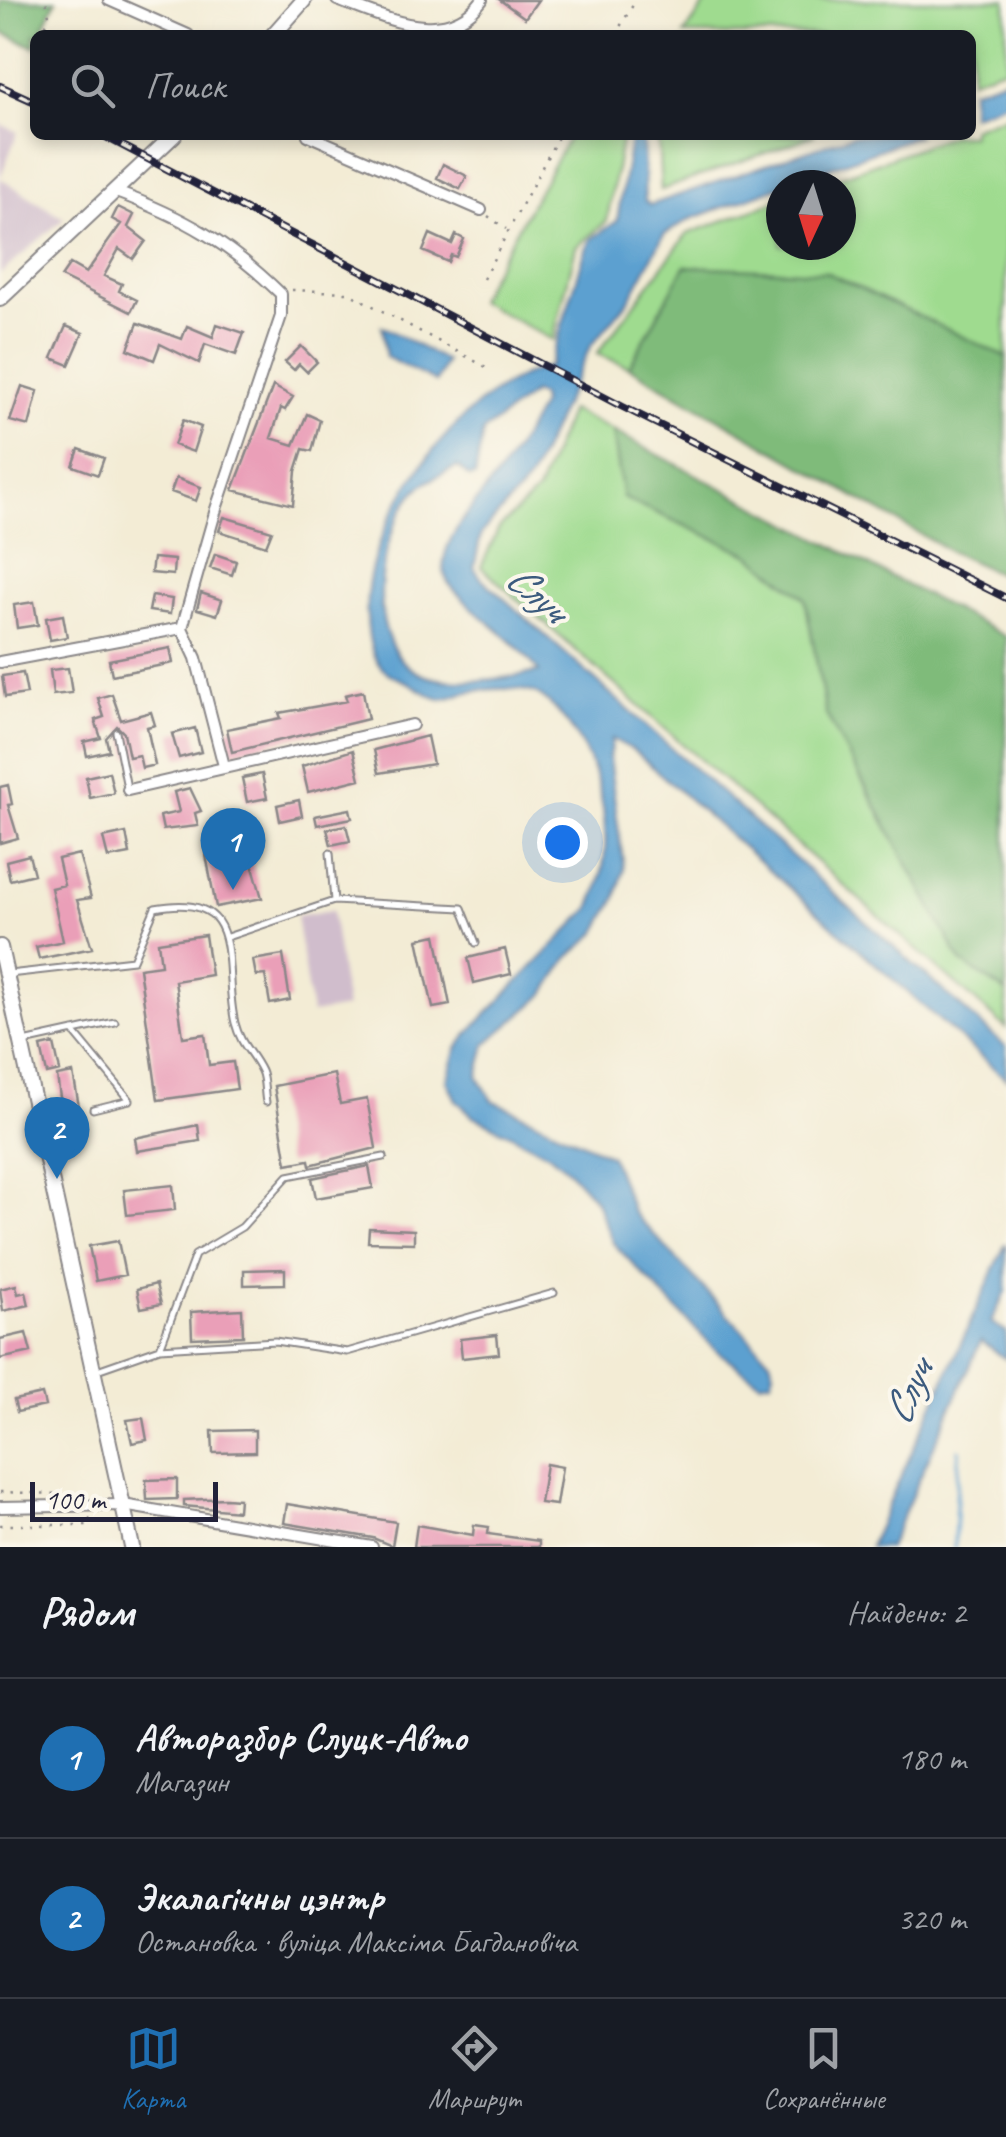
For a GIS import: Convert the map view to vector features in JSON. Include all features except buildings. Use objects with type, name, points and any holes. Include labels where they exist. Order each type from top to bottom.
[{"type":"main road","points":[[277,30],[304,0]]},
{"type":"main road","points":[[0,299],[169,140]]},
{"type":"main road","points":[[0,948],[6,975],[7,1013],[20,1042],[132,1547]]},
{"type":"street","points":[[109,0],[177,30]]},
{"type":"street","points":[[337,0],[424,29],[465,16],[482,0]]},
{"type":"street","points":[[320,140],[481,210]]},
{"type":"street","points":[[116,192],[167,209],[239,253],[281,294],[281,316],[216,508],[182,628],[196,658],[224,766]]},
{"type":"street","points":[[0,662],[182,628]]},
{"type":"street","points":[[128,790],[412,725]]},
{"type":"street","points":[[0,1507],[123,1505],[372,1547]]},
{"type":"lane","points":[[116,732],[128,790]]},
{"type":"lane","points":[[330,853],[334,900]]},
{"type":"lane","points":[[228,937],[334,900],[462,908],[476,943]]},
{"type":"lane","points":[[6,975],[133,960],[155,908],[188,902],[203,908],[228,937],[234,1017],[242,1047],[262,1072],[266,1102]]},
{"type":"lane","points":[[20,1042],[115,1022]]},
{"type":"lane","points":[[73,1031],[130,1100],[93,1109]]},
{"type":"lane","points":[[160,1348],[195,1255],[242,1227],[288,1176],[384,1157]]},
{"type":"lane","points":[[94,1371],[160,1348],[275,1341],[346,1352],[554,1293]]},
{"type":"path","points":[[44,30],[48,16],[46,0]]},
{"type":"path","points":[[618,30],[636,0]]},
{"type":"path","points":[[482,279],[556,140]]},
{"type":"path","points":[[481,210],[507,230]]},
{"type":"path","points":[[281,294],[308,289],[346,292],[486,367]]},
{"type":"path","points":[[0,1492],[85,1491]]},
{"type":"path","points":[[0,1525],[90,1525]]},
{"type":"shaded area","points":[[0,124],[18,132],[0,178]]},
{"type":"shaded area","points":[[0,178],[64,218],[0,274]]},
{"type":"shaded area","points":[[332,910],[346,1008],[311,1014],[296,916]]},
{"type":"green space","points":[[0,0],[56,0],[42,30],[30,30],[30,45],[0,32]]},
{"type":"green space","points":[[708,0],[1006,0],[1006,67],[976,77],[976,30],[687,30]]},
{"type":"green space","points":[[1006,115],[1006,357],[686,266],[629,367],[597,354],[687,234],[766,205],[766,260],[856,260],[856,171],[938,140],[976,140],[976,126]]},
{"type":"green space","points":[[567,140],[621,140],[607,221],[576,247],[553,340],[477,300]]},
{"type":"green space","points":[[658,140],[801,140],[661,190]]},
{"type":"green space","points":[[685,266],[826,272],[1006,357],[1006,577],[951,552],[629,367]]},
{"type":"green space","points":[[570,410],[613,431],[623,498],[749,554],[805,598],[826,714],[961,962],[1006,992],[1006,1028],[481,567],[499,528],[537,492]]},
{"type":"green space","points":[[613,431],[1006,637],[1006,992],[961,962],[826,714],[805,598],[749,554],[623,498]]},
{"type":"water","points":[[1006,78],[1006,102],[976,113],[976,88]]},
{"type":"water","points":[[630,140],[643,140],[645,201],[650,205],[838,140],[905,140],[824,170],[766,170],[766,191],[688,220],[664,235],[629,300],[590,347],[529,480],[481,534],[474,568],[1006,1047],[1006,1079],[633,750],[612,739],[609,758],[624,869],[616,898],[596,934],[568,958],[544,995],[486,1044],[478,1077],[492,1100],[611,1156],[633,1212],[770,1360],[774,1371],[771,1380],[760,1382],[717,1351],[613,1243],[596,1201],[568,1170],[549,1154],[472,1115],[456,1100],[447,1081],[457,1048],[590,908],[604,859],[603,808],[588,759],[576,736],[544,699],[532,692],[506,689],[444,699],[433,697],[381,667],[368,630],[369,581],[380,542],[398,503],[450,431],[482,402],[515,380],[549,367],[591,239],[617,221]],"holes":[[[533,393],[540,396],[541,405],[515,450],[451,540],[444,571],[461,597],[539,672],[465,681],[423,675],[403,662],[390,642],[383,618],[381,592],[390,538],[412,495],[427,482],[458,467],[469,477],[475,476],[483,432]]]},
{"type":"water","points":[[382,326],[446,361],[436,382],[386,357]]},
{"type":"water","points":[[1006,1243],[1006,1291],[991,1322],[1006,1332],[1006,1359],[981,1341],[889,1547],[869,1547]]},
{"type":"waterway","points":[[954,1547],[959,1450]]},
{"type":"railway","points":[[0,86],[30,100]]},
{"type":"railway","points":[[112,140],[623,407],[1006,598]]},
{"type":"place","name":"Авторазбор Слуцк-Авто","points":[[233,890]]},
{"type":"place","name":"Экалагічны цэнтр","points":[[57,1179]]},
{"type":"water label","name":"Случ","points":[[537,593]]},
{"type":"water label","name":"Случ","points":[[908,1392]]}]
